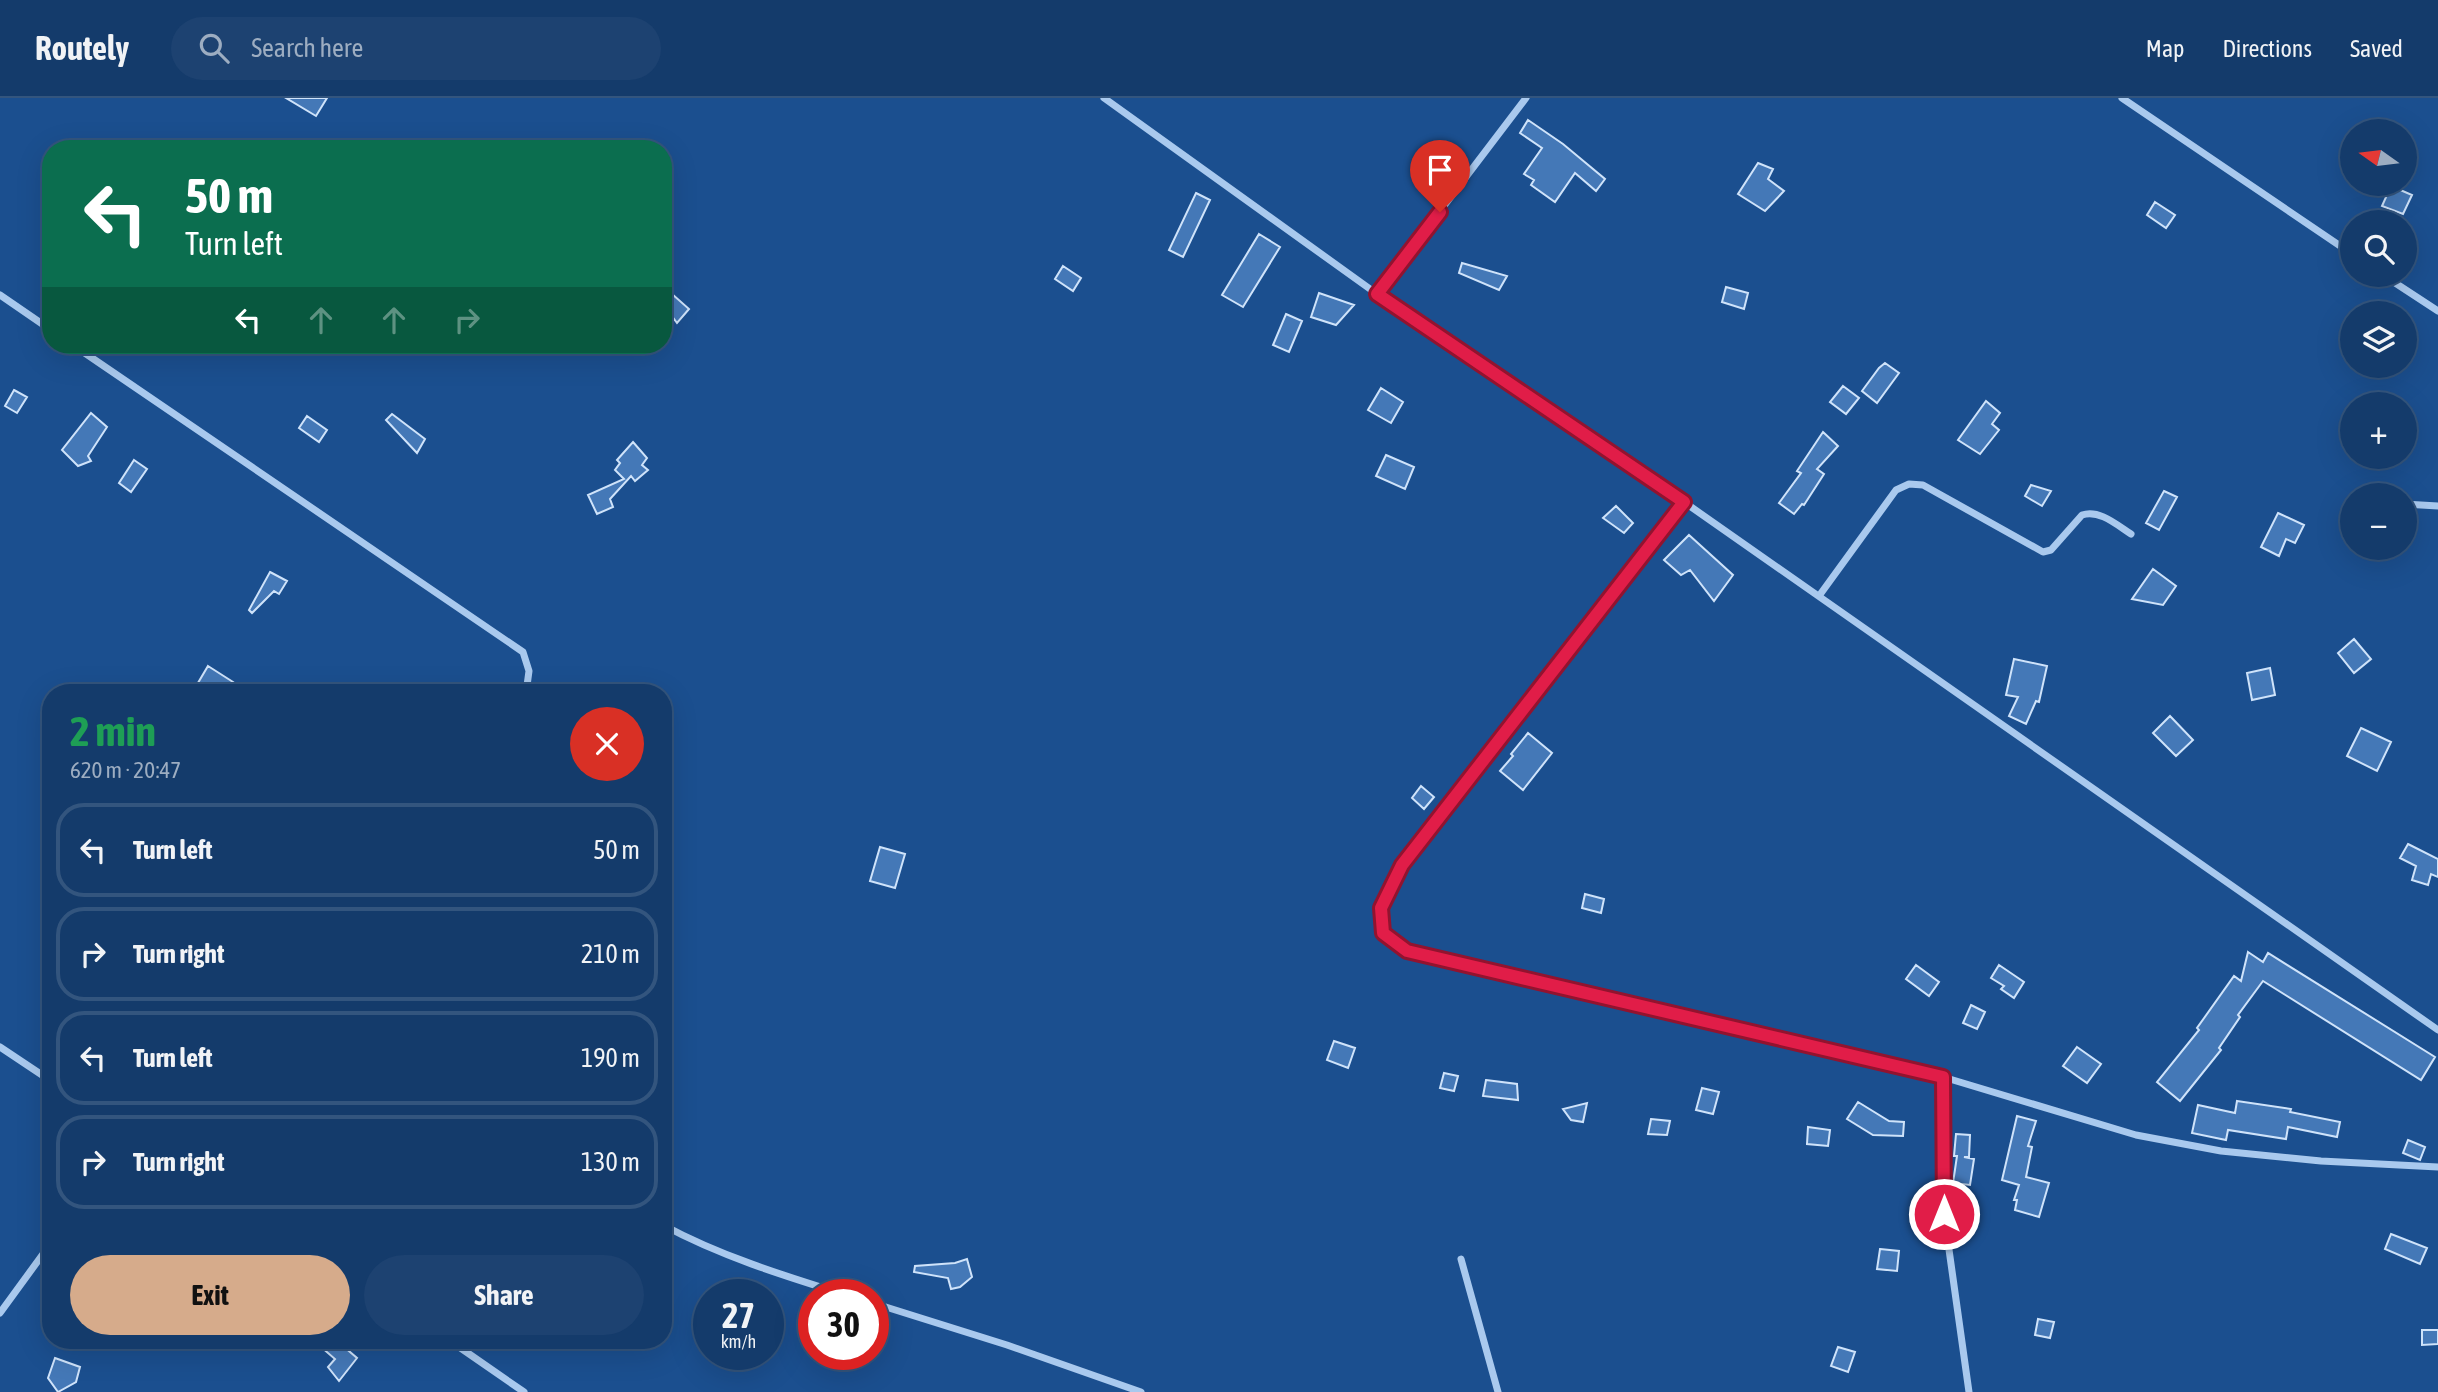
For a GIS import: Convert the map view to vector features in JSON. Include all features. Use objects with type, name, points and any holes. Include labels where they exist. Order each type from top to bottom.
[{"type":"street","points":[[1104,98],[1377,294],[1684,502],[2438,1030]]},
{"type":"street","points":[[1377,294],[1526,98]]},
{"type":"street","points":[[2122,98],[2340,246]]},
{"type":"street","points":[[2401,287],[2438,311]]},
{"type":"street","points":[[0,295],[42,324]]},
{"type":"street","points":[[86,354],[523,653],[529,671],[527,684]]},
{"type":"street","points":[[1819,596],[1896,490],[1909,484],[1923,485],[2043,552],[2051,550],[2082,515],[2090,512],[2104,517],[2131,534]]},
{"type":"street","points":[[1684,502],[1402,865],[1381,908],[1383,933],[1407,951],[1943,1077],[2136,1135],[2221,1151],[2321,1161],[2438,1167]]},
{"type":"street","points":[[2417,505],[2438,506]]},
{"type":"street","points":[[0,1047],[42,1075]]},
{"type":"street","points":[[1943,1077],[1944,1214],[1969,1392]]},
{"type":"street","points":[[672,1230],[686,1238],[798,1280]]},
{"type":"street","points":[[0,1313],[42,1255]]},
{"type":"street","points":[[1461,1259],[1498,1392]]},
{"type":"street","points":[[889,1308],[1007,1345],[1141,1392]]},
{"type":"street","points":[[462,1349],[524,1392]]},
{"type":"building","points":[[286,98],[327,98],[316,116]]},
{"type":"building","points":[[1528,120],[1563,144],[1605,179],[1596,191],[1575,173],[1555,202],[1531,185],[1534,180],[1524,174],[1542,148],[1520,133]]},
{"type":"building","points":[[1758,163],[1773,169],[1768,179],[1784,191],[1765,211],[1738,194]]},
{"type":"building","points":[[1196,193],[1210,200],[1183,257],[1169,250]]},
{"type":"building","points":[[2386,196],[2412,196],[2405,210],[2392,210],[2382,206]]},
{"type":"building","points":[[2155,202],[2175,215],[2166,228],[2147,215]]},
{"type":"building","points":[[1259,234],[1280,247],[1243,307],[1222,295]]},
{"type":"building","points":[[1462,263],[1507,276],[1499,290],[1459,273]]},
{"type":"building","points":[[1063,266],[1081,278],[1073,291],[1055,279]]},
{"type":"building","points":[[1726,287],[1748,293],[1744,309],[1722,302]]},
{"type":"building","points":[[1319,293],[1354,305],[1336,325],[1311,317]]},
{"type":"building","points":[[672,294],[689,309],[677,323],[674,319],[672,320]]},
{"type":"building","points":[[1286,314],[1302,321],[1289,352],[1273,345]]},
{"type":"building","points":[[1885,363],[1899,373],[1877,403],[1862,391]]},
{"type":"building","points":[[1843,386],[1859,398],[1846,414],[1830,402]]},
{"type":"building","points":[[1381,388],[1403,402],[1391,423],[1368,410]]},
{"type":"building","points":[[14,390],[27,397],[17,413],[5,406]]},
{"type":"building","points":[[1986,401],[2000,413],[1992,424],[1999,430],[1980,454],[1958,440]]},
{"type":"building","points":[[91,413],[107,427],[88,456],[91,461],[78,466],[62,450]]},
{"type":"building","points":[[392,414],[425,439],[417,453],[386,420]]},
{"type":"building","points":[[307,416],[327,430],[319,442],[299,428]]},
{"type":"building","points":[[1823,432],[1838,446],[1817,469],[1824,474],[1804,505],[1794,514],[1779,503],[1801,473],[1797,471]]},
{"type":"building","points":[[633,442],[647,458],[642,465],[648,470],[635,481],[631,476],[610,499],[613,507],[597,514],[588,495],[624,479],[615,470],[620,463],[617,460]]},
{"type":"building","points":[[1386,455],[1414,467],[1405,489],[1376,476]]},
{"type":"building","points":[[134,460],[147,469],[131,492],[119,483]]},
{"type":"building","points":[[2031,485],[2051,491],[2042,506],[2025,496]]},
{"type":"building","points":[[2164,491],[2177,497],[2159,530],[2146,523]]},
{"type":"building","points":[[1616,506],[1633,523],[1624,533],[1603,518]]},
{"type":"building","points":[[2278,513],[2304,525],[2295,543],[2286,539],[2279,556],[2261,547]]},
{"type":"building","points":[[1689,535],[1733,575],[1714,601],[1690,570],[1681,575],[1664,560]]},
{"type":"building","points":[[2153,569],[2176,586],[2163,605],[2132,599]]},
{"type":"building","points":[[270,572],[287,581],[279,594],[274,591],[252,613],[249,610]]},
{"type":"building","points":[[2354,639],[2371,659],[2354,673],[2338,653]]},
{"type":"building","points":[[2014,659],[2047,666],[2039,702],[2036,701],[2026,724],[2009,716],[2018,697],[2006,695]]},
{"type":"building","points":[[208,666],[233,682],[232,684],[197,684]]},
{"type":"building","points":[[2270,668],[2275,695],[2252,700],[2247,673]]},
{"type":"building","points":[[2170,716],[2193,740],[2176,756],[2153,733]]},
{"type":"building","points":[[2361,728],[2391,742],[2377,771],[2347,756]]},
{"type":"building","points":[[1528,733],[1552,753],[1523,790],[1500,771]]},
{"type":"building","points":[[1421,786],[1434,797],[1424,809],[1412,798]]},
{"type":"building","points":[[2408,844],[2438,859],[2438,877],[2431,874],[2428,885],[2412,880],[2416,866],[2400,858]]},
{"type":"building","points":[[880,847],[905,854],[895,888],[870,881]]},
{"type":"building","points":[[1585,894],[1604,899],[1601,913],[1582,908]]},
{"type":"building","points":[[2248,952],[2263,962],[2268,953],[2435,1057],[2421,1080],[2263,981],[2238,1015],[2240,1017],[2219,1048],[2221,1050],[2180,1101],[2157,1082],[2199,1030],[2197,1028],[2234,976],[2241,981]]},
{"type":"building","points":[[1916,965],[1939,982],[1929,996],[1906,979]]},
{"type":"building","points":[[1999,965],[2024,982],[2014,998],[2001,989],[2004,986],[1991,978]]},
{"type":"building","points":[[1971,1005],[1985,1012],[1977,1029],[1963,1023]]},
{"type":"building","points":[[1334,1041],[1355,1048],[1348,1068],[1327,1060]]},
{"type":"building","points":[[2077,1047],[2101,1064],[2087,1083],[2063,1066]]},
{"type":"building","points":[[1444,1073],[1458,1076],[1454,1091],[1440,1088]]},
{"type":"building","points":[[1486,1080],[1517,1084],[1518,1100],[1483,1096]]},
{"type":"building","points":[[1702,1088],[1719,1092],[1713,1114],[1696,1110]]},
{"type":"building","points":[[2237,1101],[2291,1109],[2290,1112],[2340,1122],[2337,1137],[2288,1127],[2286,1139],[2228,1130],[2226,1140],[2192,1133],[2198,1105],[2235,1113]]},
{"type":"building","points":[[1858,1102],[1889,1121],[1904,1122],[1903,1136],[1873,1135],[1847,1119]]},
{"type":"building","points":[[1587,1103],[1583,1122],[1571,1120],[1563,1109]]},
{"type":"building","points":[[2017,1116],[2036,1121],[2028,1146],[2032,1147],[2026,1177],[2049,1183],[2039,1217],[2015,1210],[2017,1200],[2014,1200],[2019,1185],[2002,1180]]},
{"type":"building","points":[[1651,1119],[1670,1121],[1667,1135],[1648,1134]]},
{"type":"building","points":[[1808,1127],[1830,1130],[1828,1146],[1807,1144]]},
{"type":"building","points":[[1956,1134],[1970,1135],[1969,1157],[1964,1157],[1974,1159],[1970,1185],[1953,1183],[1957,1156],[1954,1156]]},
{"type":"building","points":[[2408,1140],[2425,1147],[2420,1160],[2403,1153]]},
{"type":"building","points":[[2391,1234],[2427,1248],[2420,1264],[2385,1249]]},
{"type":"building","points":[[1880,1249],[1899,1251],[1897,1271],[1877,1269]]},
{"type":"building","points":[[967,1259],[972,1277],[960,1287],[951,1289],[948,1278],[914,1272],[915,1266],[955,1263]]},
{"type":"building","points":[[2038,1319],[2054,1322],[2050,1338],[2035,1335]]},
{"type":"building","points":[[2422,1330],[2438,1330],[2438,1344],[2422,1345]]},
{"type":"building","points":[[1838,1347],[1855,1352],[1848,1372],[1831,1366]]},
{"type":"building","points":[[323,1349],[346,1349],[357,1358],[339,1381],[328,1367],[335,1359]]},
{"type":"building","points":[[55,1358],[80,1367],[76,1382],[58,1392],[48,1378]]},
{"type":"route","points":[[1440,212],[1377,294],[1684,502],[1402,865],[1381,908],[1383,933],[1407,951],[1943,1077],[1944,1214]]}]
